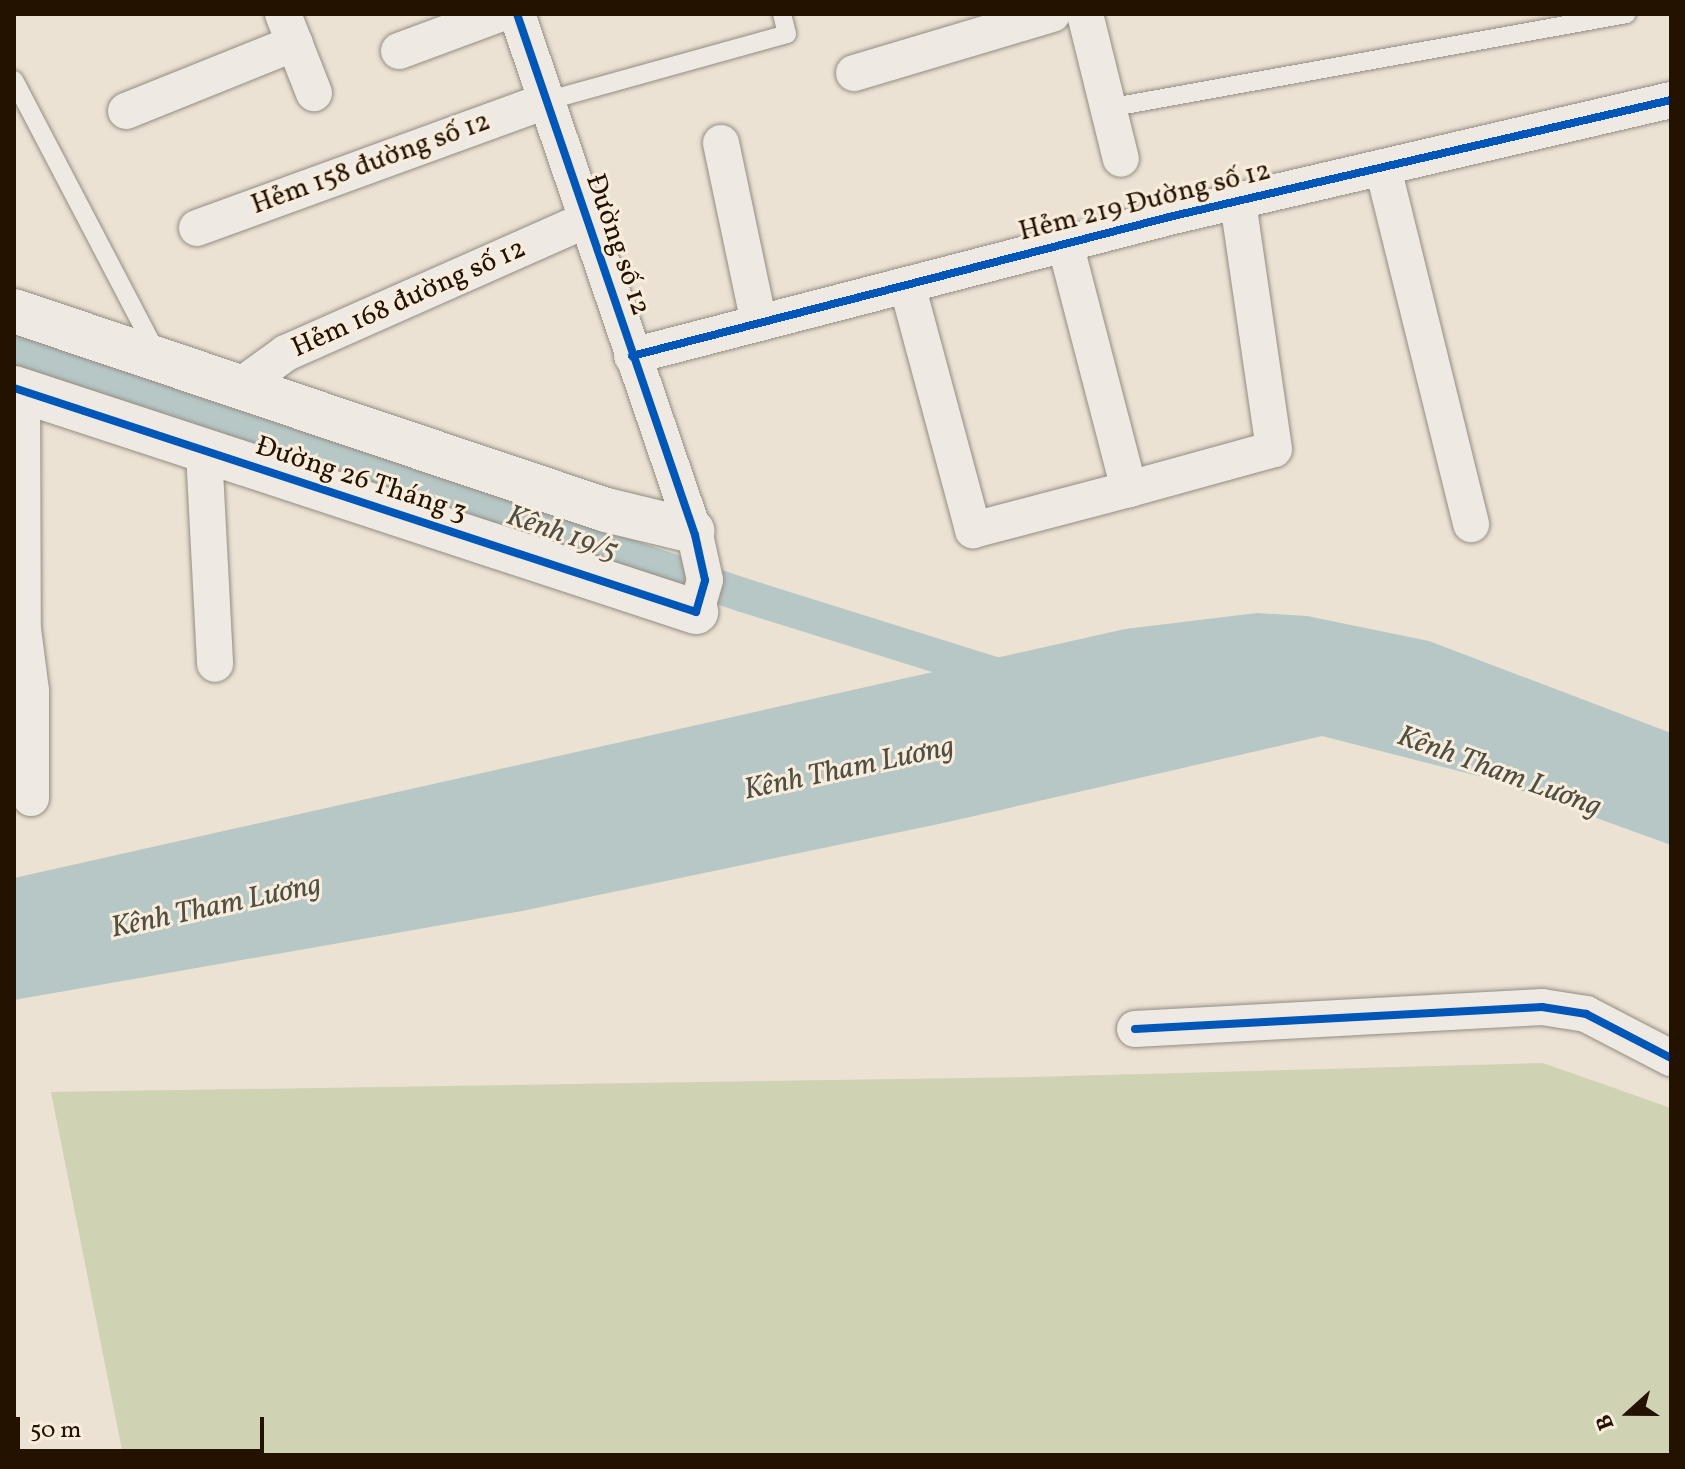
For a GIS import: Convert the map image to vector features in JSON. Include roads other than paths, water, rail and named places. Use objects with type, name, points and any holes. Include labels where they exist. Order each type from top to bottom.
[{"type":"street","points":[[399,51],[499,14]]},
{"type":"street","name":"Đường số 12","points":[[517,14],[584,221],[694,533],[705,580],[696,612]]},
{"type":"street","points":[[854,73],[1052,14]]},
{"type":"street","points":[[1085,14],[1121,159]]},
{"type":"street","points":[[126,111],[289,29],[314,93]]},
{"type":"street","name":"Hẻm 219 Đường số 12","points":[[632,356],[1238,201],[1671,100]]},
{"type":"street","name":"Hẻm 158 đường số 12","points":[[197,228],[546,101]]},
{"type":"street","points":[[721,143],[759,323]]},
{"type":"street","points":[[1383,168],[1471,524]]},
{"type":"street","points":[[907,285],[973,530],[1274,449],[1238,201]]},
{"type":"street","name":"Hẻm 168 đường số 12","points":[[239,387],[286,353],[584,221]]},
{"type":"street","points":[[1065,244],[1129,489]]},
{"type":"street","name":"Đường 26 Tháng 3","points":[[14,311],[606,510],[694,533]]},
{"type":"street","points":[[18,389],[22,690],[31,798]]},
{"type":"street","name":"Đường 26 Tháng 3","points":[[18,389],[696,612]]},
{"type":"street","points":[[204,452],[215,664]]},
{"type":"street","points":[[1135,1029],[1542,1007],[1586,1014],[1671,1058]]},
{"type":"lane","points":[[546,101],[787,34],[782,14]]},
{"type":"lane","points":[[1108,108],[1627,14]]},
{"type":"lane","points":[[14,80],[126,286],[159,360]]},
{"type":"water","name":"Kênh Tham Lương","points":[[1257,613],[1307,616],[1429,641],[1671,733],[1671,845],[1486,778],[1322,736],[948,822],[522,911],[14,1000],[14,878],[1125,629]]},
{"type":"waterway","name":"Kênh 19/5","points":[[14,348],[743,595],[1008,678]]}]
